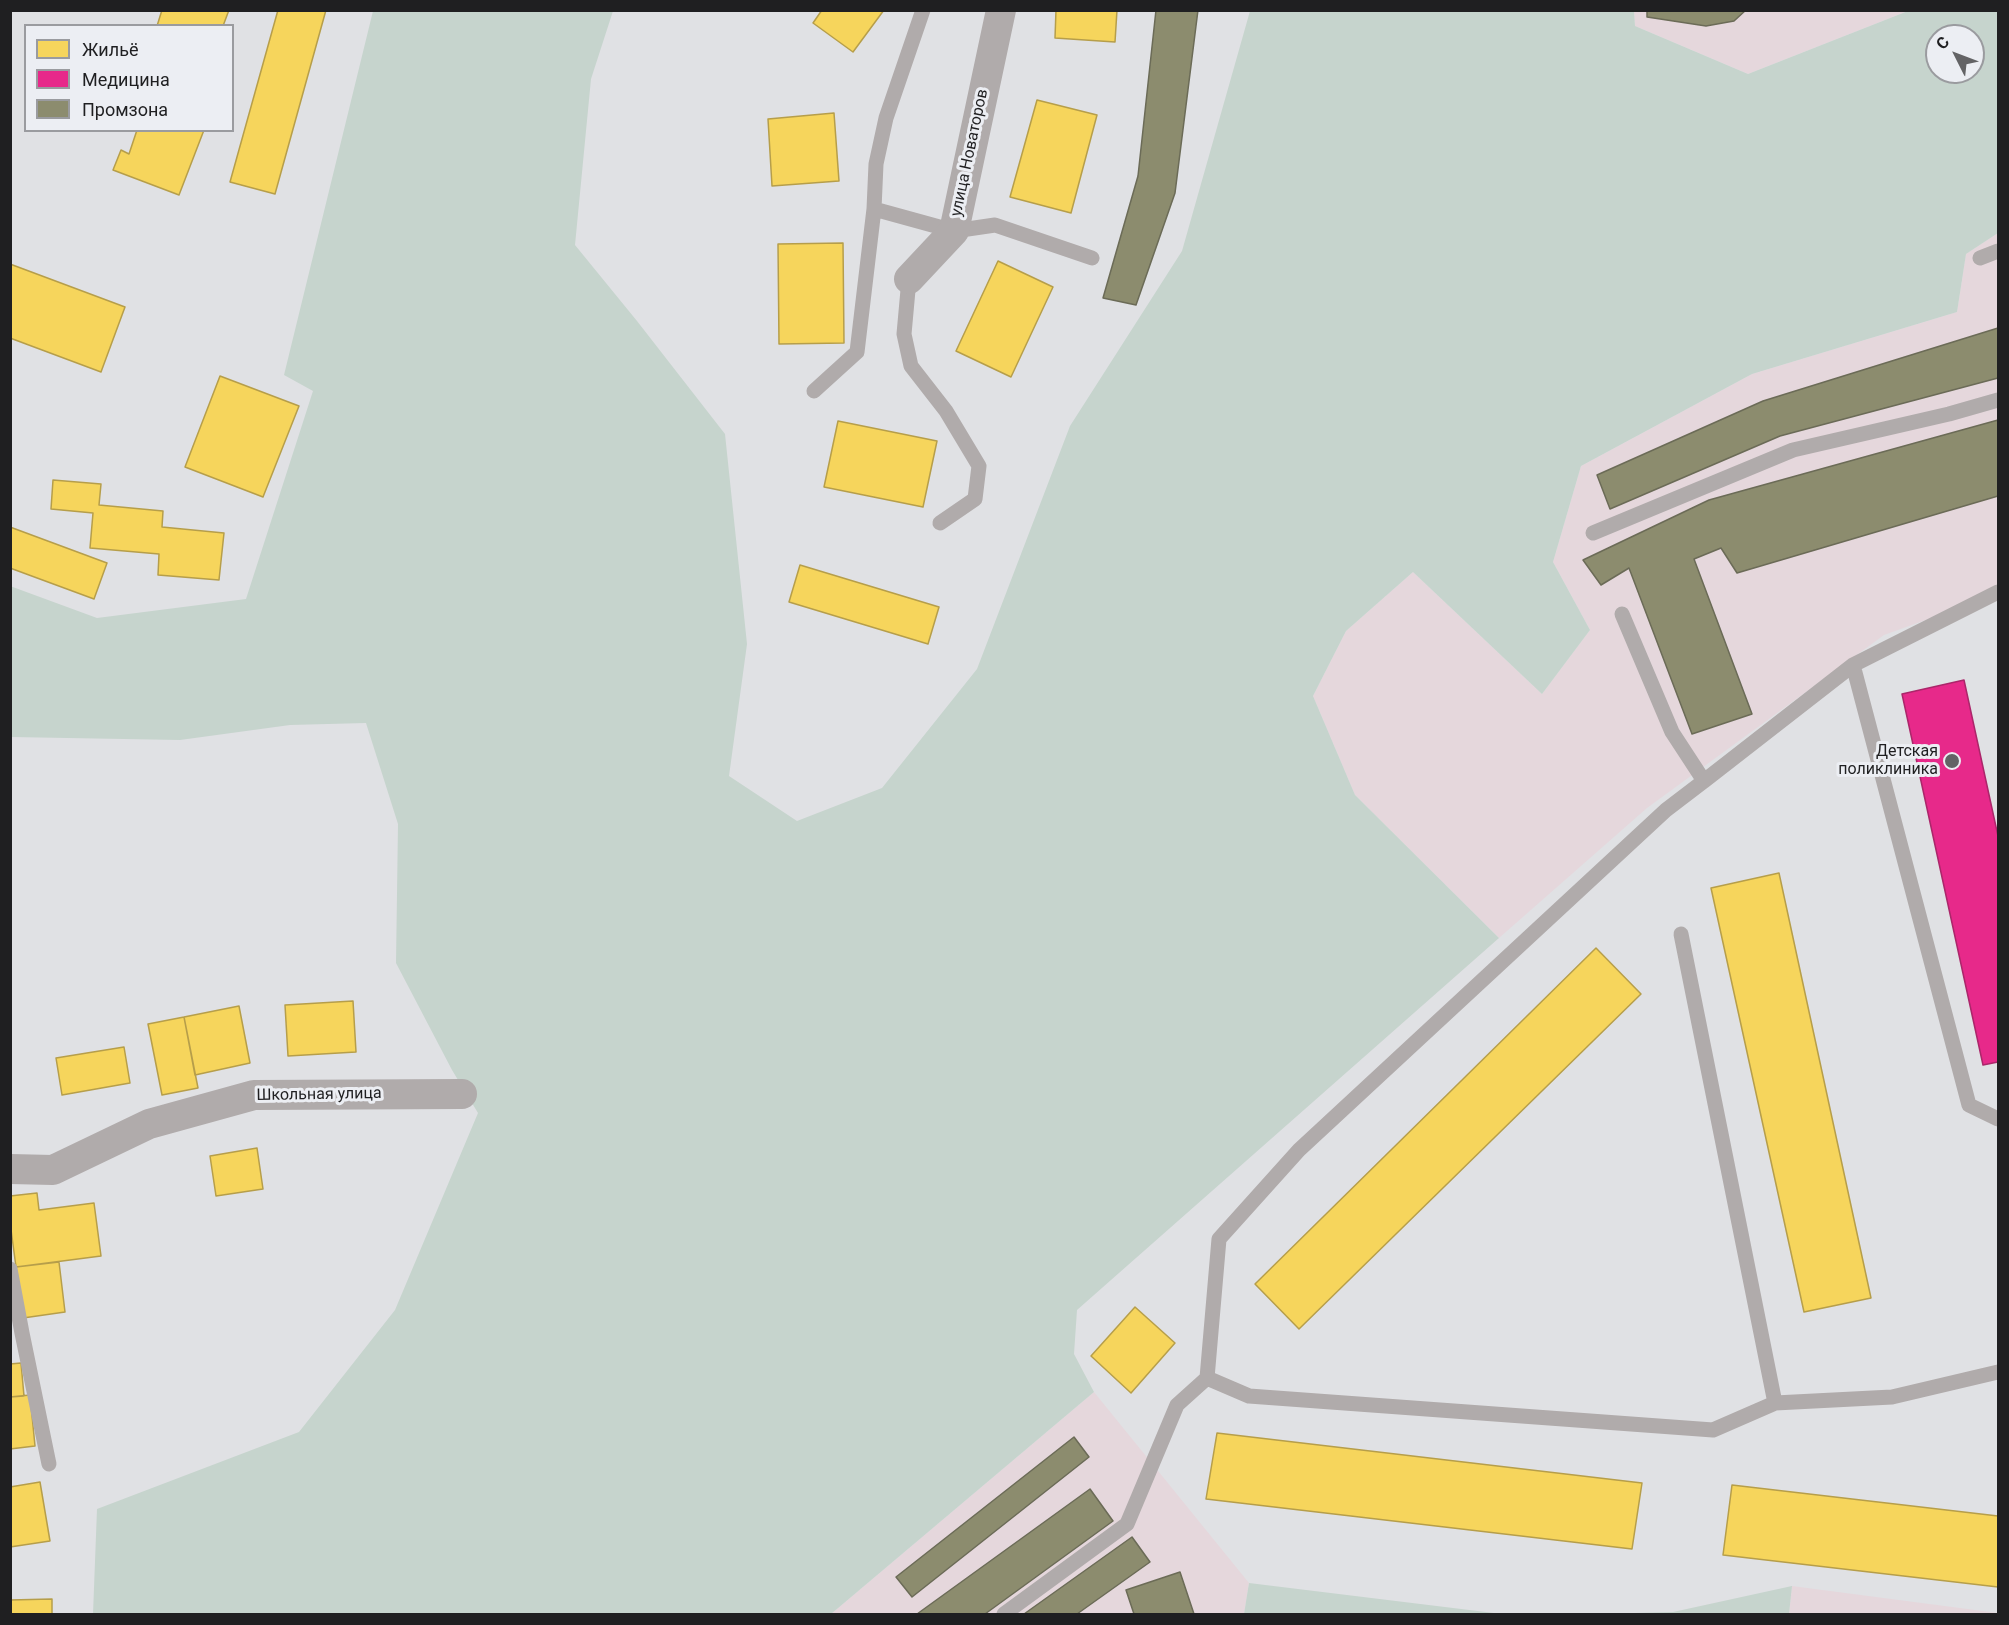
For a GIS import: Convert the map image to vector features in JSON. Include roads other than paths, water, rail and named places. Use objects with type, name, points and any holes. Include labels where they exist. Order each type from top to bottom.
[{"type":"street","name":"улица Новаторов","points":[[909,279],[954,231],[1001,10]]},
{"type":"street","name":"Школьная улица","points":[[10,1169],[53,1170],[149,1124],[254,1095],[462,1094]]},
{"type":"lane","points":[[814,391],[857,352],[874,209],[876,164],[886,118],[923,10]]},
{"type":"lane","points":[[874,209],[954,231],[995,225],[1092,258]]},
{"type":"lane","points":[[1980,258],[1998,251]]},
{"type":"lane","points":[[909,279],[904,334],[911,366],[946,411],[979,466],[975,499],[940,523]]},
{"type":"lane","points":[[1593,534],[1793,450],[1949,414],[1998,400]]},
{"type":"lane","points":[[1004,1614],[1127,1524],[1177,1405],[1207,1378],[1219,1239],[1299,1150],[1666,810],[1853,665],[1998,592]]},
{"type":"lane","points":[[1622,614],[1672,732],[1704,781]]},
{"type":"lane","points":[[1853,665],[1969,1105],[1998,1119]]},
{"type":"lane","points":[[1681,934],[1774,1403]]},
{"type":"lane","points":[[10,1269],[49,1464]]},
{"type":"lane","points":[[1207,1378],[1249,1396],[1713,1430],[1774,1403],[1892,1397],[1998,1372]]},
{"type":"place","name":"Детская поликлиника","points":[[1952,761]]}]
